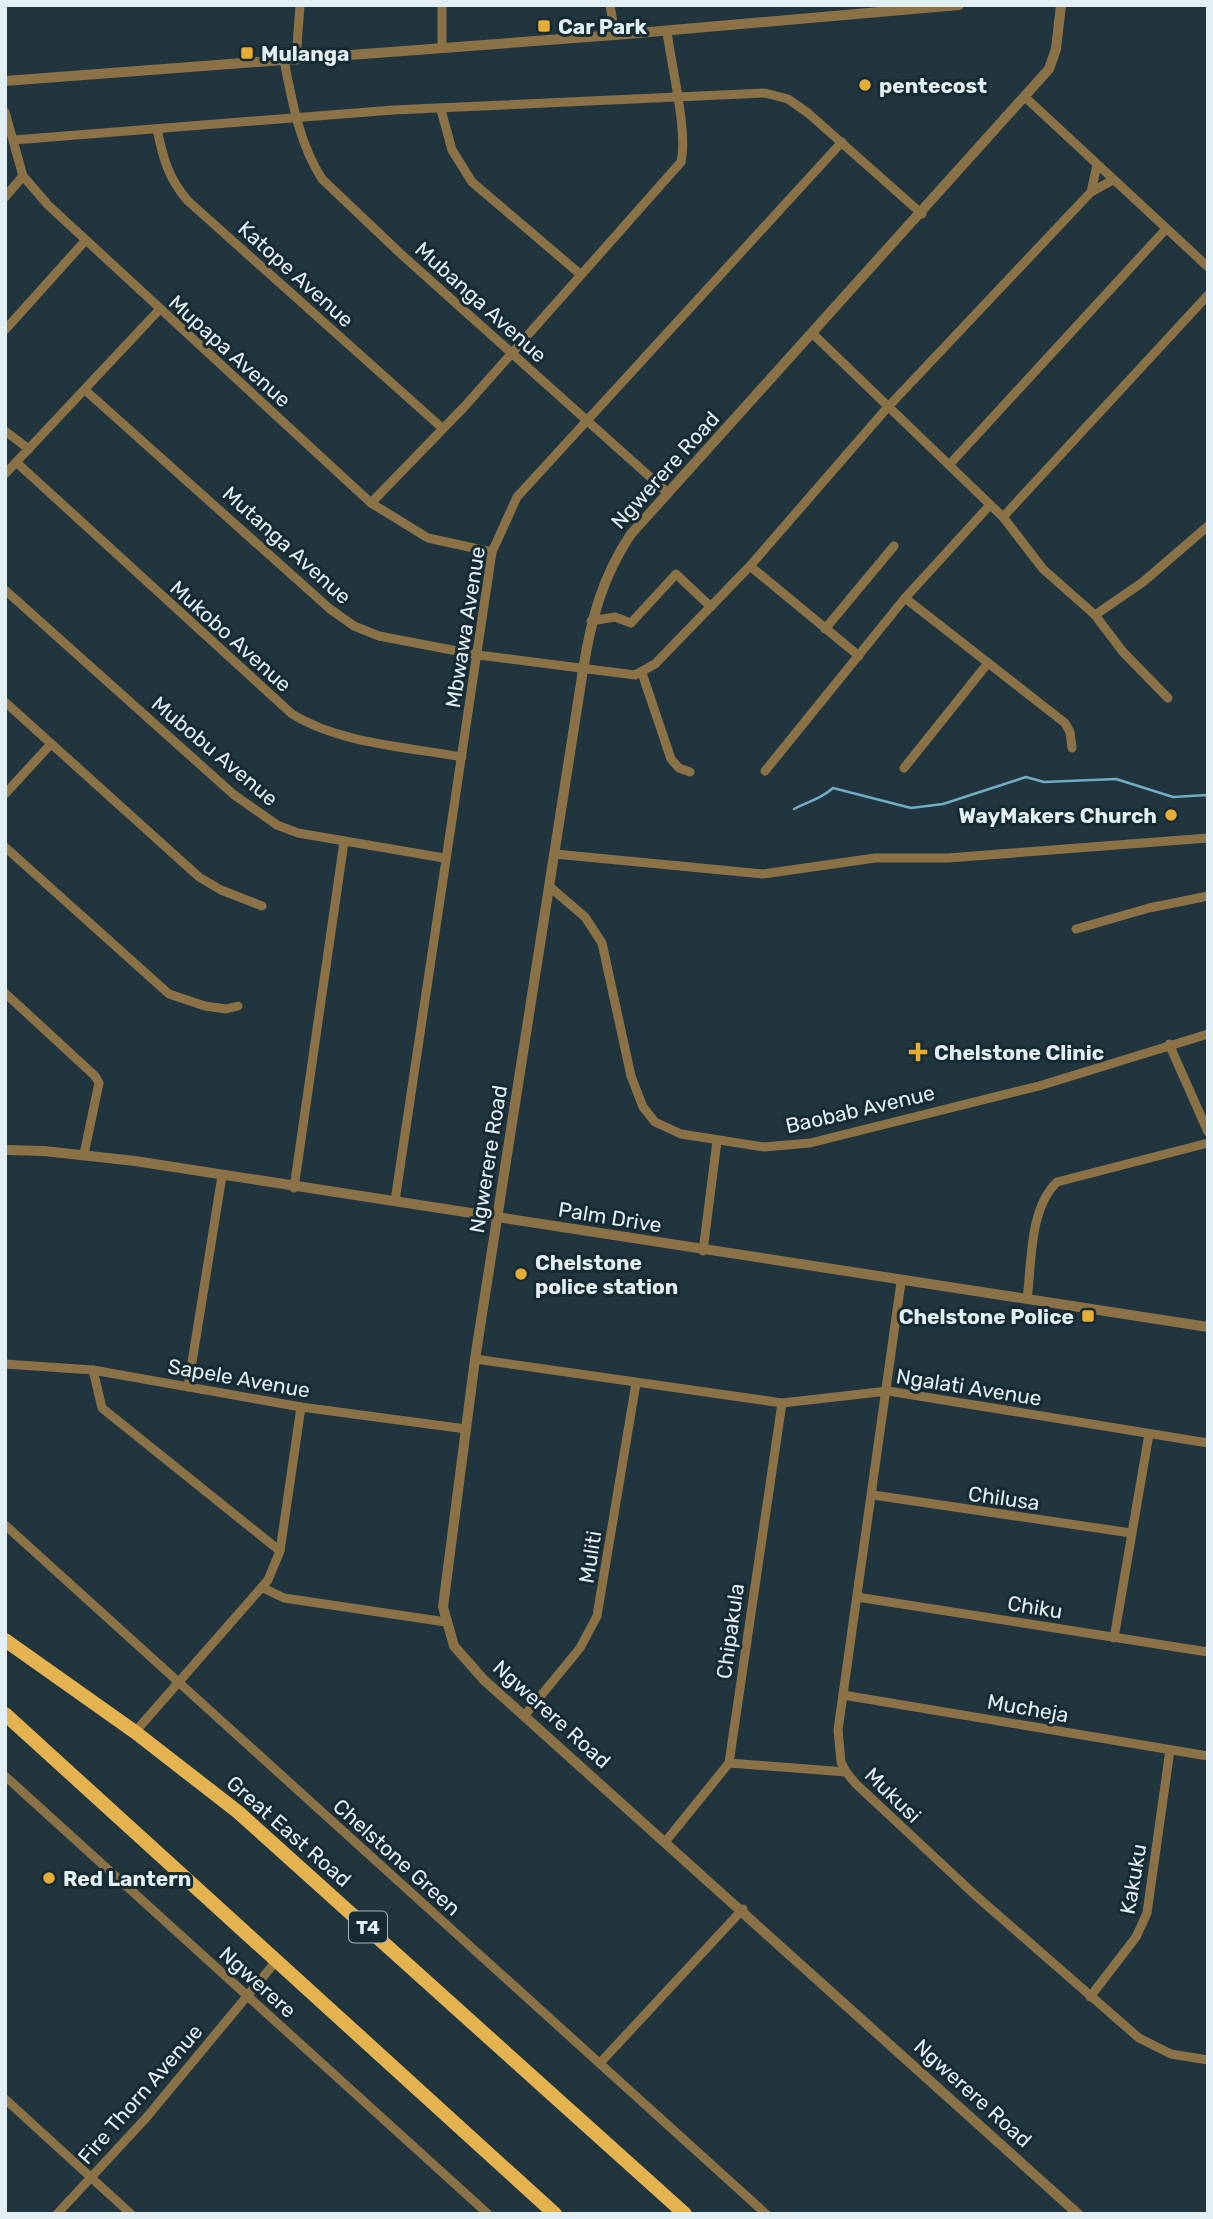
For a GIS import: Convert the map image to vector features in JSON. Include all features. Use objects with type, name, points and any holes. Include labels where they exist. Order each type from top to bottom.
[{"type":"main road","name":"Great East Road","points":[[5,1640],[135,1732],[239,1812],[685,2214]]},
{"type":"main road","points":[[5,1714],[555,2214]]},
{"type":"street","points":[[296,60],[300,5]]},
{"type":"street","points":[[442,5],[442,48]]},
{"type":"street","points":[[610,5],[615,35]]},
{"type":"street","points":[[5,81],[667,31],[891,8],[959,5]]},
{"type":"street","name":"Ngwerere Road","points":[[1061,5],[1056,49],[1049,69],[1026,98],[668,493],[616,556],[591,621],[499,1220],[475,1359],[443,1607],[454,1646],[464,1659],[1079,2214]]},
{"type":"street","points":[[371,503],[441,427],[465,406],[681,162],[684,147],[667,31]]},
{"type":"street","name":"Mubanga Avenue","points":[[284,61],[296,119],[312,163],[335,193],[668,493]]},
{"type":"street","points":[[14,140],[393,110],[441,110],[765,93],[788,99],[842,142],[922,214]]},
{"type":"street","points":[[1026,98],[1208,267]]},
{"type":"street","points":[[441,110],[452,150],[472,182],[580,274]]},
{"type":"street","name":"Mupapa Avenue","points":[[5,111],[23,176],[84,242],[371,503],[428,538],[492,552]]},
{"type":"street","name":"Katope Avenue","points":[[157,129],[165,167],[173,184],[188,201],[441,427]]},
{"type":"street","name":"Mbwawa Avenue","points":[[395,1202],[444,858],[463,757],[492,552],[517,497],[842,142]]},
{"type":"street","points":[[1091,192],[1097,165]]},
{"type":"street","points":[[5,197],[23,176]]},
{"type":"street","points":[[690,772],[679,768],[671,759],[642,673],[750,566],[887,408],[1091,192],[1114,180]]},
{"type":"street","points":[[948,465],[1166,229]]},
{"type":"street","points":[[5,330],[84,242]]},
{"type":"street","points":[[1003,517],[1208,295]]},
{"type":"street","points":[[5,474],[159,310]]},
{"type":"street","points":[[813,334],[1003,517],[1042,569],[1095,615],[1123,652],[1168,698]]},
{"type":"street","name":"Mutanga Avenue","points":[[85,390],[330,609],[354,626],[379,636],[478,655],[583,670],[642,673]]},
{"type":"street","points":[[5,430],[29,449]]},
{"type":"street","name":"Mukobo Avenue","points":[[16,462],[292,714],[313,727],[340,734],[463,757]]},
{"type":"street","points":[[765,771],[905,598],[989,505]]},
{"type":"street","points":[[1095,615],[1143,582],[1208,526]]},
{"type":"street","points":[[825,629],[894,546]]},
{"type":"street","points":[[750,566],[859,656]]},
{"type":"street","points":[[591,621],[615,617],[631,623],[676,574],[711,607]]},
{"type":"street","name":"Mubobu Avenue","points":[[5,590],[250,807],[277,825],[298,833],[444,858]]},
{"type":"street","points":[[905,598],[1065,723],[1070,732],[1072,748]]},
{"type":"street","points":[[904,768],[988,663]]},
{"type":"street","points":[[5,702],[199,877],[221,890],[262,906]]},
{"type":"street","points":[[5,793],[50,745]]},
{"type":"street","points":[[555,854],[763,874],[875,858],[948,858],[1208,838]]},
{"type":"street","points":[[294,1188],[344,842]]},
{"type":"street","points":[[5,847],[162,989],[187,1002],[205,1006],[238,1006]]},
{"type":"street","name":"Baobab Avenue","points":[[550,887],[585,917],[602,943],[631,1076],[643,1107],[665,1128],[717,1141],[764,1147],[810,1143],[1039,1086],[1208,1034]]},
{"type":"street","points":[[1076,929],[1149,908],[1208,896]]},
{"type":"street","points":[[5,993],[95,1076],[99,1083],[84,1154]]},
{"type":"street","points":[[1169,1044],[1208,1132]]},
{"type":"street","points":[[703,1251],[717,1141]]},
{"type":"street","points":[[1027,1299],[1039,1210],[1046,1193],[1057,1182],[1208,1143]]},
{"type":"street","name":"Palm Drive","points":[[5,1150],[84,1154],[901,1282],[1208,1327]]},
{"type":"street","points":[[188,1387],[222,1176]]},
{"type":"street","name":"Mukusi","points":[[901,1282],[888,1391],[838,1730],[846,1772],[917,1842],[1090,1997],[1153,2046],[1171,2054],[1208,2060]]},
{"type":"street","name":"Ngalati Avenue","points":[[475,1359],[782,1403],[888,1391],[1208,1443]]},
{"type":"street","name":"Sapele Avenue","points":[[5,1364],[93,1370],[301,1407],[466,1429]]},
{"type":"street","points":[[93,1370],[102,1408],[280,1551]]},
{"type":"street","name":"Muliti","points":[[525,1715],[580,1648],[597,1616],[636,1383]]},
{"type":"street","name":"Chipakula","points":[[729,1763],[782,1403]]},
{"type":"street","points":[[135,1732],[263,1588],[280,1551],[301,1407]]},
{"type":"street","points":[[1114,1638],[1149,1434]]},
{"type":"street","name":"Chilusa","points":[[873,1495],[1131,1533]]},
{"type":"street","name":"Chelstone Green","points":[[5,1525],[766,2214]]},
{"type":"street","points":[[263,1588],[284,1598],[446,1622]]},
{"type":"street","name":"Chiku","points":[[857,1597],[1208,1652]]},
{"type":"street","name":"Mucheja","points":[[843,1695],[1208,1756]]},
{"type":"street","name":"Kakuku","points":[[1090,1997],[1136,1937],[1147,1913],[1170,1750]]},
{"type":"street","points":[[666,1842],[729,1763],[846,1772]]},
{"type":"street","name":"Ngwerere","points":[[5,1776],[488,2214]]},
{"type":"street","points":[[600,2063],[743,1909]]},
{"type":"street","name":"Fire Thorn Avenue","points":[[57,2214],[146,2118],[277,1960]]},
{"type":"street","points":[[5,2099],[131,2214]]},
{"type":"waterway","points":[[794,809],[819,798],[833,788],[911,808],[943,804],[1026,777],[1044,782],[1116,779],[1173,797],[1208,795]]},
{"type":"place","name":"Car Park","points":[[544,26]]},
{"type":"place","name":"Mulanga","points":[[247,53]]},
{"type":"place","name":"pentecost","points":[[865,85]]},
{"type":"place","name":"WayMakers Church","points":[[1171,815]]},
{"type":"place","name":"Chelstone Clinic","points":[[918,1052]]},
{"type":"place","name":"Chelstone police station","points":[[521,1274]]},
{"type":"place","name":"Chelstone Police","points":[[1088,1316]]},
{"type":"place","name":"Red Lantern","points":[[49,1878]]}]
